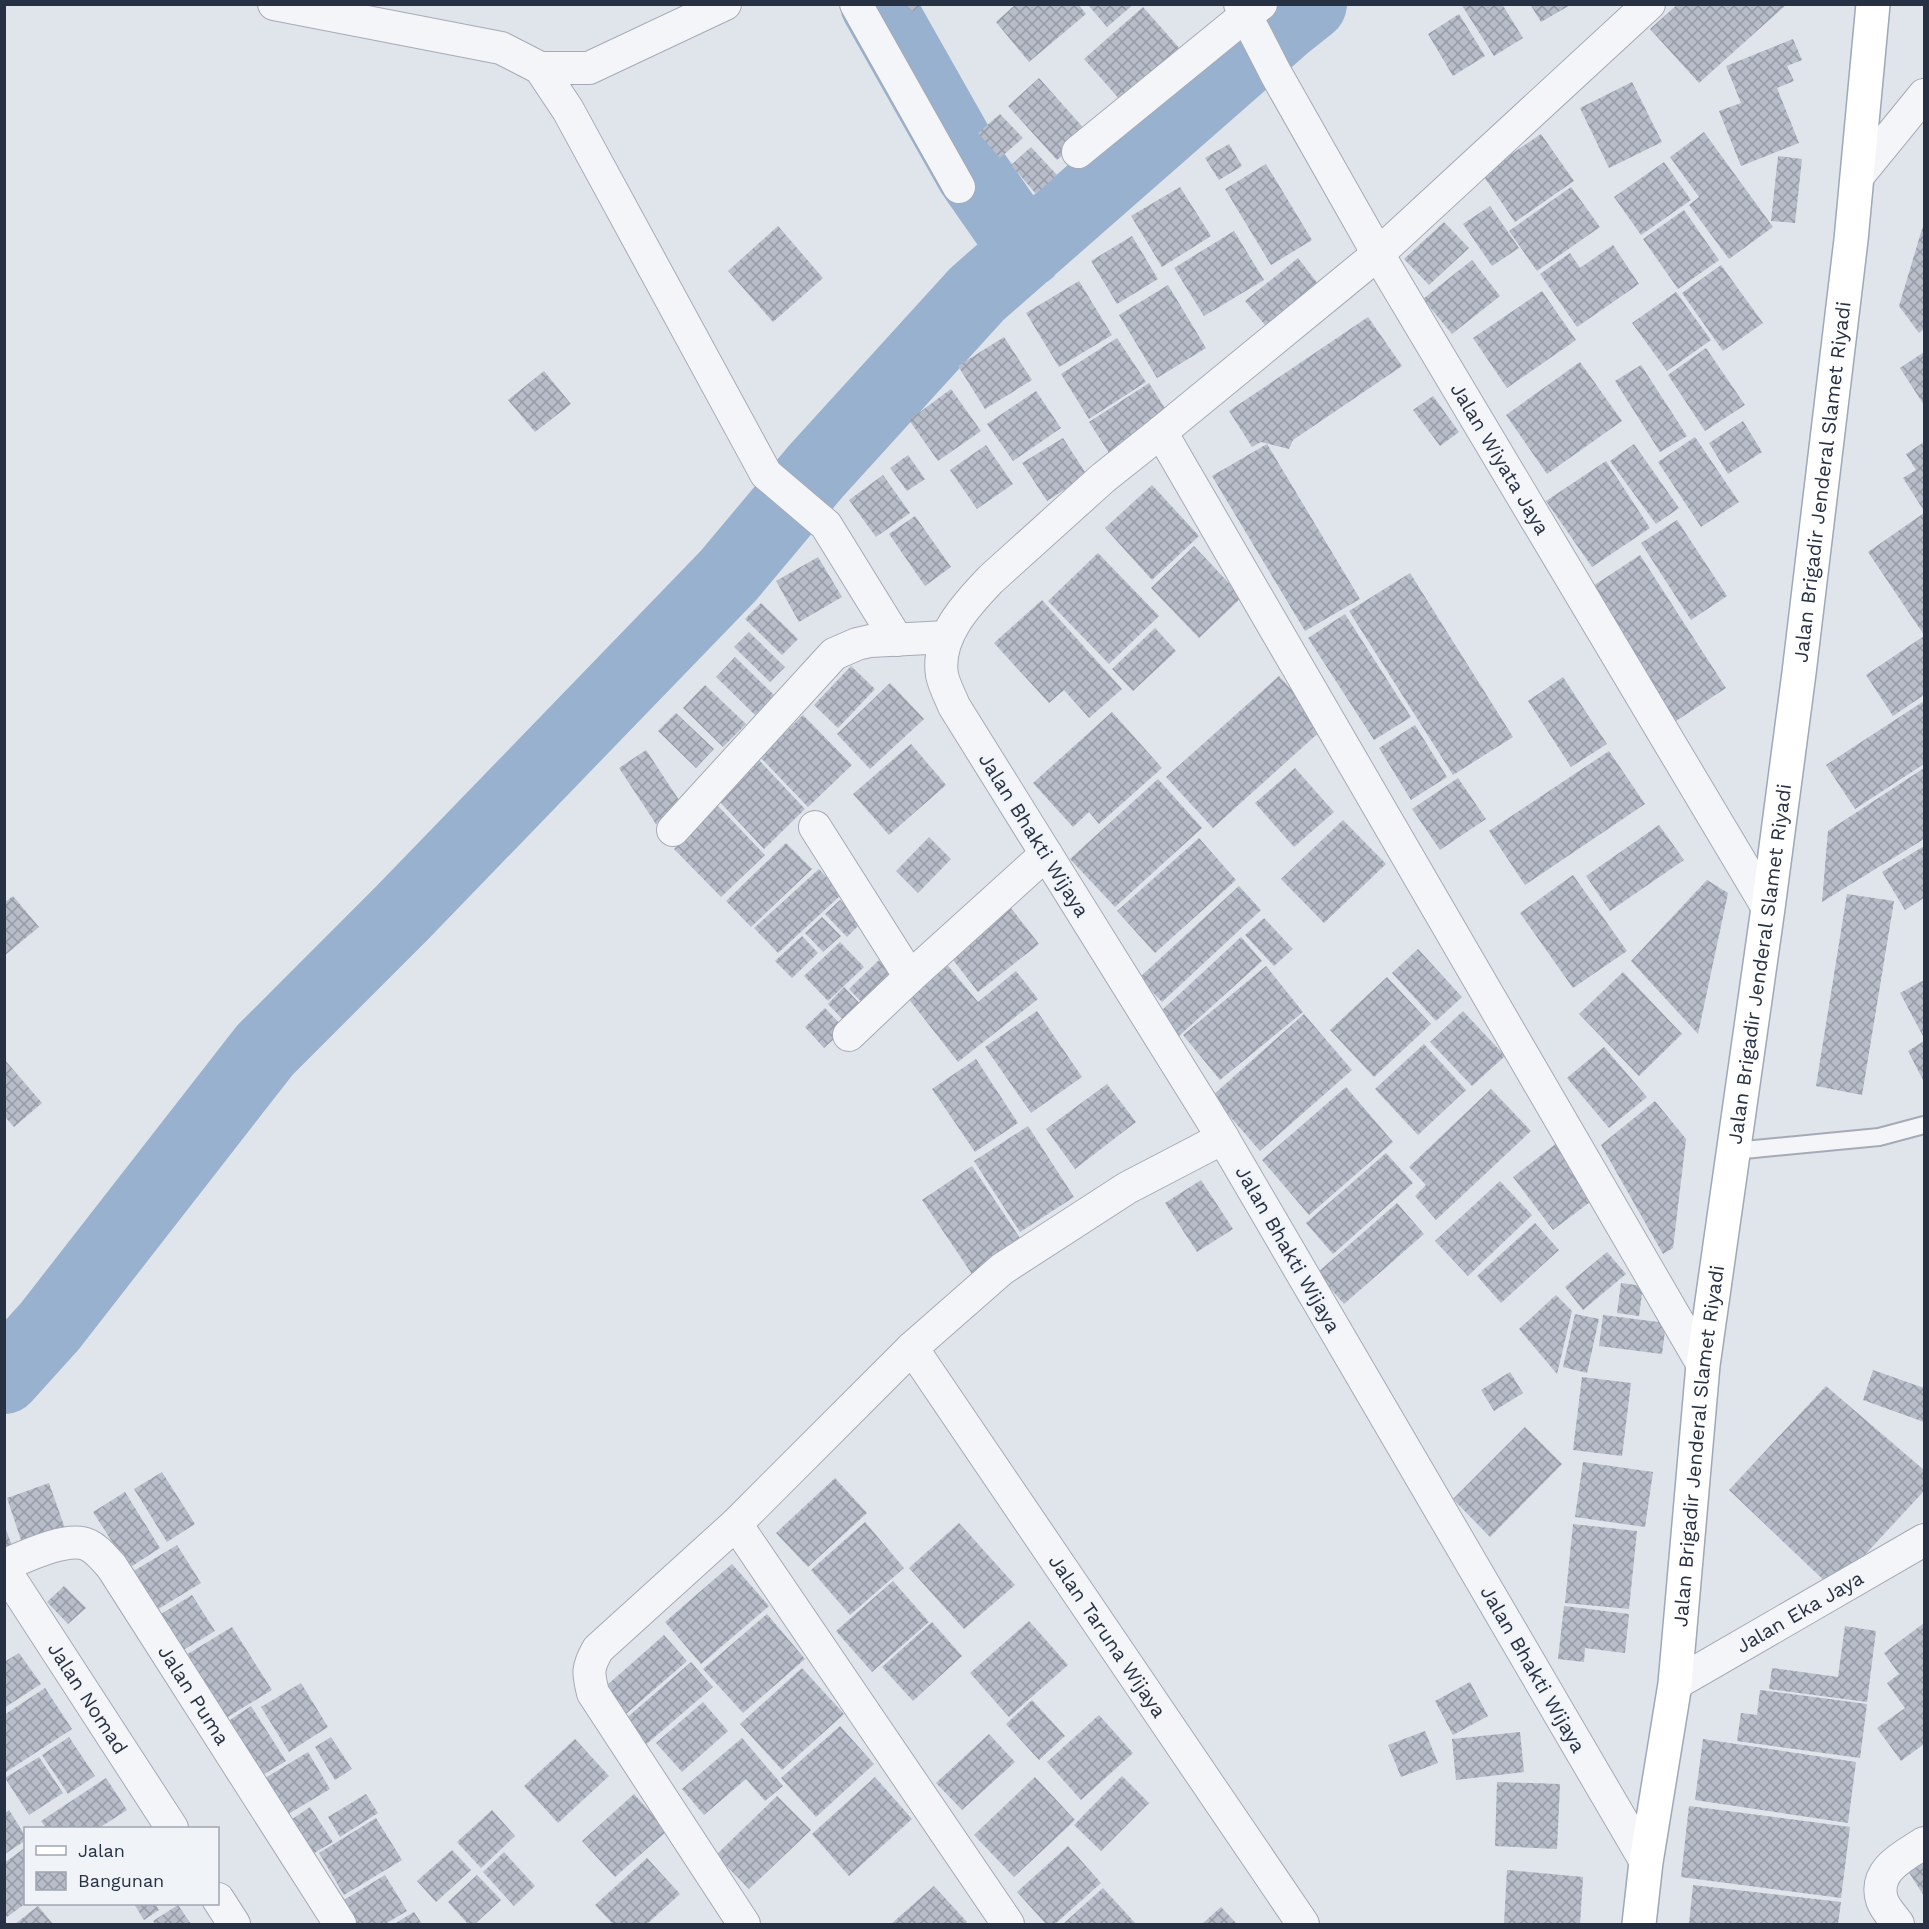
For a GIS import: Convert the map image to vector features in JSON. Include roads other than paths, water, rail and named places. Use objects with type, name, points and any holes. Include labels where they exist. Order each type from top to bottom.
[{"type":"main road","name":"Jalan Brigadir Jenderal Slamet Riyadi","points":[[1639,1924],[1646,1862],[1674,1684],[1703,1365],[1799,673],[1858,176],[1874,4]]},
{"type":"street","points":[[274,4],[501,48],[540,68],[589,68],[725,4]]},
{"type":"street","points":[[856,4],[959,187]]},
{"type":"street","points":[[673,830],[834,654],[857,644],[947,637],[974,597],[991,579],[1103,478],[1378,254],[1649,4]]},
{"type":"street","points":[[1078,152],[1249,11]]},
{"type":"street","name":"Jalan Wiyata Jaya","points":[[1249,11],[1276,74],[1378,254],[1768,908]]},
{"type":"street","points":[[540,68],[568,110],[766,474],[826,525],[897,640]]},
{"type":"street","points":[[1858,176],[1924,95]]},
{"type":"street","points":[[1161,432],[1703,1365]]},
{"type":"street","name":"Jalan Bhakti Wijaya","points":[[947,637],[941,656],[942,676],[954,706],[1223,1138],[1646,1862]]},
{"type":"street","points":[[815,827],[910,977]]},
{"type":"street","points":[[849,1035],[1046,854]]},
{"type":"street","points":[[744,1924],[593,1693],[588,1675],[590,1663],[598,1650],[736,1524],[912,1348],[962,1302],[1002,1269],[1050,1236],[1127,1188],[1223,1138]]},
{"type":"street","name":"Jalan Taruna Wijaya","points":[[912,1348],[1303,1924]]},
{"type":"street","points":[[736,1524],[1008,1924]]},
{"type":"street","name":"Jalan Eka Jaya","points":[[1674,1684],[1924,1540]]},
{"type":"street","name":"Jalan Puma","points":[[4,1567],[56,1546],[77,1543],[84,1543],[97,1551],[112,1566],[340,1924]]},
{"type":"street","name":"Jalan Nomad","points":[[4,1567],[171,1827]]},
{"type":"street","points":[[1898,1924],[1882,1899],[1881,1885],[1885,1872],[1898,1860],[1924,1843]]},
{"type":"street","points":[[219,1901],[234,1924]]},
{"type":"lane","points":[[1734,1151],[1879,1137],[1924,1125]]},
{"type":"waterway","points":[[877,4],[972,172],[1027,251]]},
{"type":"waterway","points":[[4,1377],[50,1326],[265,1050],[402,913],[728,576],[816,471],[977,294],[1310,4]]}]
